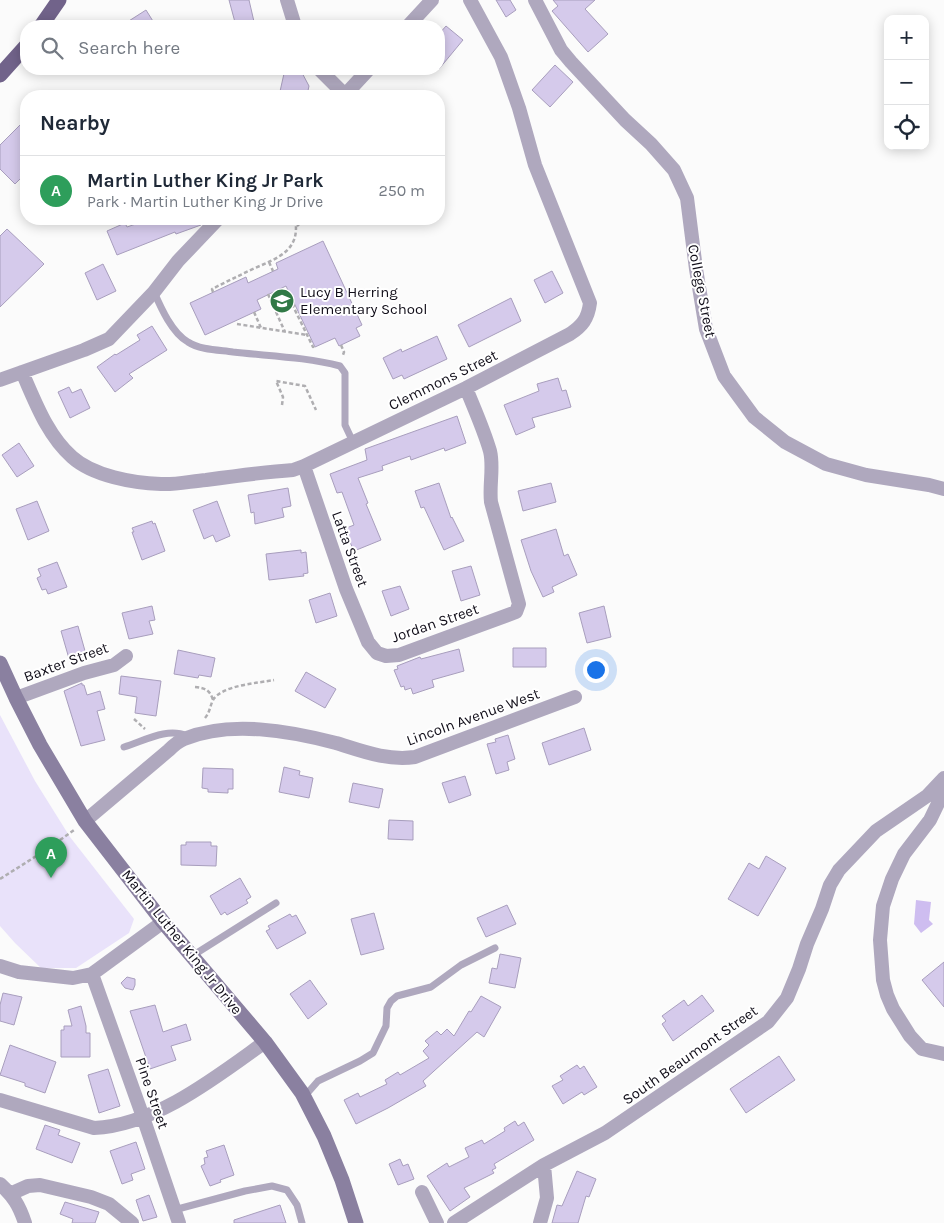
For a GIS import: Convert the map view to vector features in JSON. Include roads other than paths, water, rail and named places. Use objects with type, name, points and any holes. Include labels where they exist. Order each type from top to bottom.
[{"type":"main road","points":[[45,20],[59,0]]},
{"type":"main road","points":[[0,76],[20,53]]},
{"type":"main road","name":"Martin Luther King Jr Drive","points":[[0,664],[40,745],[85,821],[163,922],[265,1042],[304,1097],[324,1136],[342,1180],[356,1223]]},
{"type":"street","points":[[287,0],[293,20]]},
{"type":"street","points":[[414,20],[432,0]]},
{"type":"street","name":"Clemmons Street","points":[[22,372],[43,417],[57,440],[72,458],[110,476],[130,481],[162,484],[293,470],[304,466],[466,388],[570,334],[581,326],[589,314],[590,303],[534,164],[519,108],[501,57],[470,0]]},
{"type":"street","name":"College Street","points":[[535,0],[562,50],[571,62],[674,170],[687,198],[706,329],[724,376],[754,417],[785,442],[826,464],[866,475],[944,489]]},
{"type":"street","points":[[325,75],[338,90]]},
{"type":"street","points":[[350,90],[363,75]]},
{"type":"street","points":[[0,380],[109,339],[154,292],[183,255],[212,225]]},
{"type":"street","name":"Jordan Street","points":[[368,642],[377,653],[386,656],[399,655],[516,612],[519,604],[491,502],[489,488],[490,452],[466,388]]},
{"type":"street","name":"Latta Street","points":[[304,466],[346,588],[368,642]]},
{"type":"street","name":"Baxter Street","points":[[16,698],[84,673],[114,665],[126,656]]},
{"type":"street","name":"Lincoln Avenue West","points":[[85,821],[168,750],[183,739],[190,737],[230,729],[286,731],[384,757],[400,759],[414,757],[575,697]]},
{"type":"street","name":"South Beaumont Street","points":[[454,1223],[544,1165],[605,1133],[768,1022],[787,998],[830,884],[839,870],[876,831],[927,796],[944,778]]},
{"type":"street","points":[[944,791],[930,820],[904,854],[892,879],[883,906],[880,940],[883,980],[893,1009],[910,1036],[922,1049],[944,1054]]},
{"type":"street","points":[[0,966],[19,972],[73,978],[92,974],[163,922]]},
{"type":"street","name":"Pine Street","points":[[92,974],[176,1217]]},
{"type":"street","points":[[0,1100],[94,1128],[106,1128],[143,1117],[171,1104],[220,1075],[265,1042]]},
{"type":"street","points":[[540,1223],[547,1198],[544,1165]]},
{"type":"street","points":[[5,1189],[40,1185],[91,1197],[109,1204],[132,1223]]},
{"type":"street","points":[[5,1189],[20,1207],[25,1223]]},
{"type":"street","points":[[422,1192],[437,1223]]},
{"type":"lane","points":[[154,292],[179,335],[188,342],[198,346],[340,366],[344,373],[344,425],[353,442]]},
{"type":"lane","points":[[124,747],[172,733],[190,737]]},
{"type":"lane","points":[[192,956],[276,903]]},
{"type":"lane","points":[[304,1097],[318,1081],[360,1062],[373,1053],[386,1026],[387,1008],[390,1001],[397,996],[431,987],[461,965],[495,948]]},
{"type":"lane","points":[[176,1217],[245,1190],[272,1186],[287,1190],[297,1205],[302,1223]]},
{"type":"place","name":"Lucy B Herring Elementary School","points":[[282,301]]},
{"type":"place","name":"Martin Luther King Jr Park","points":[[51,878]]}]
